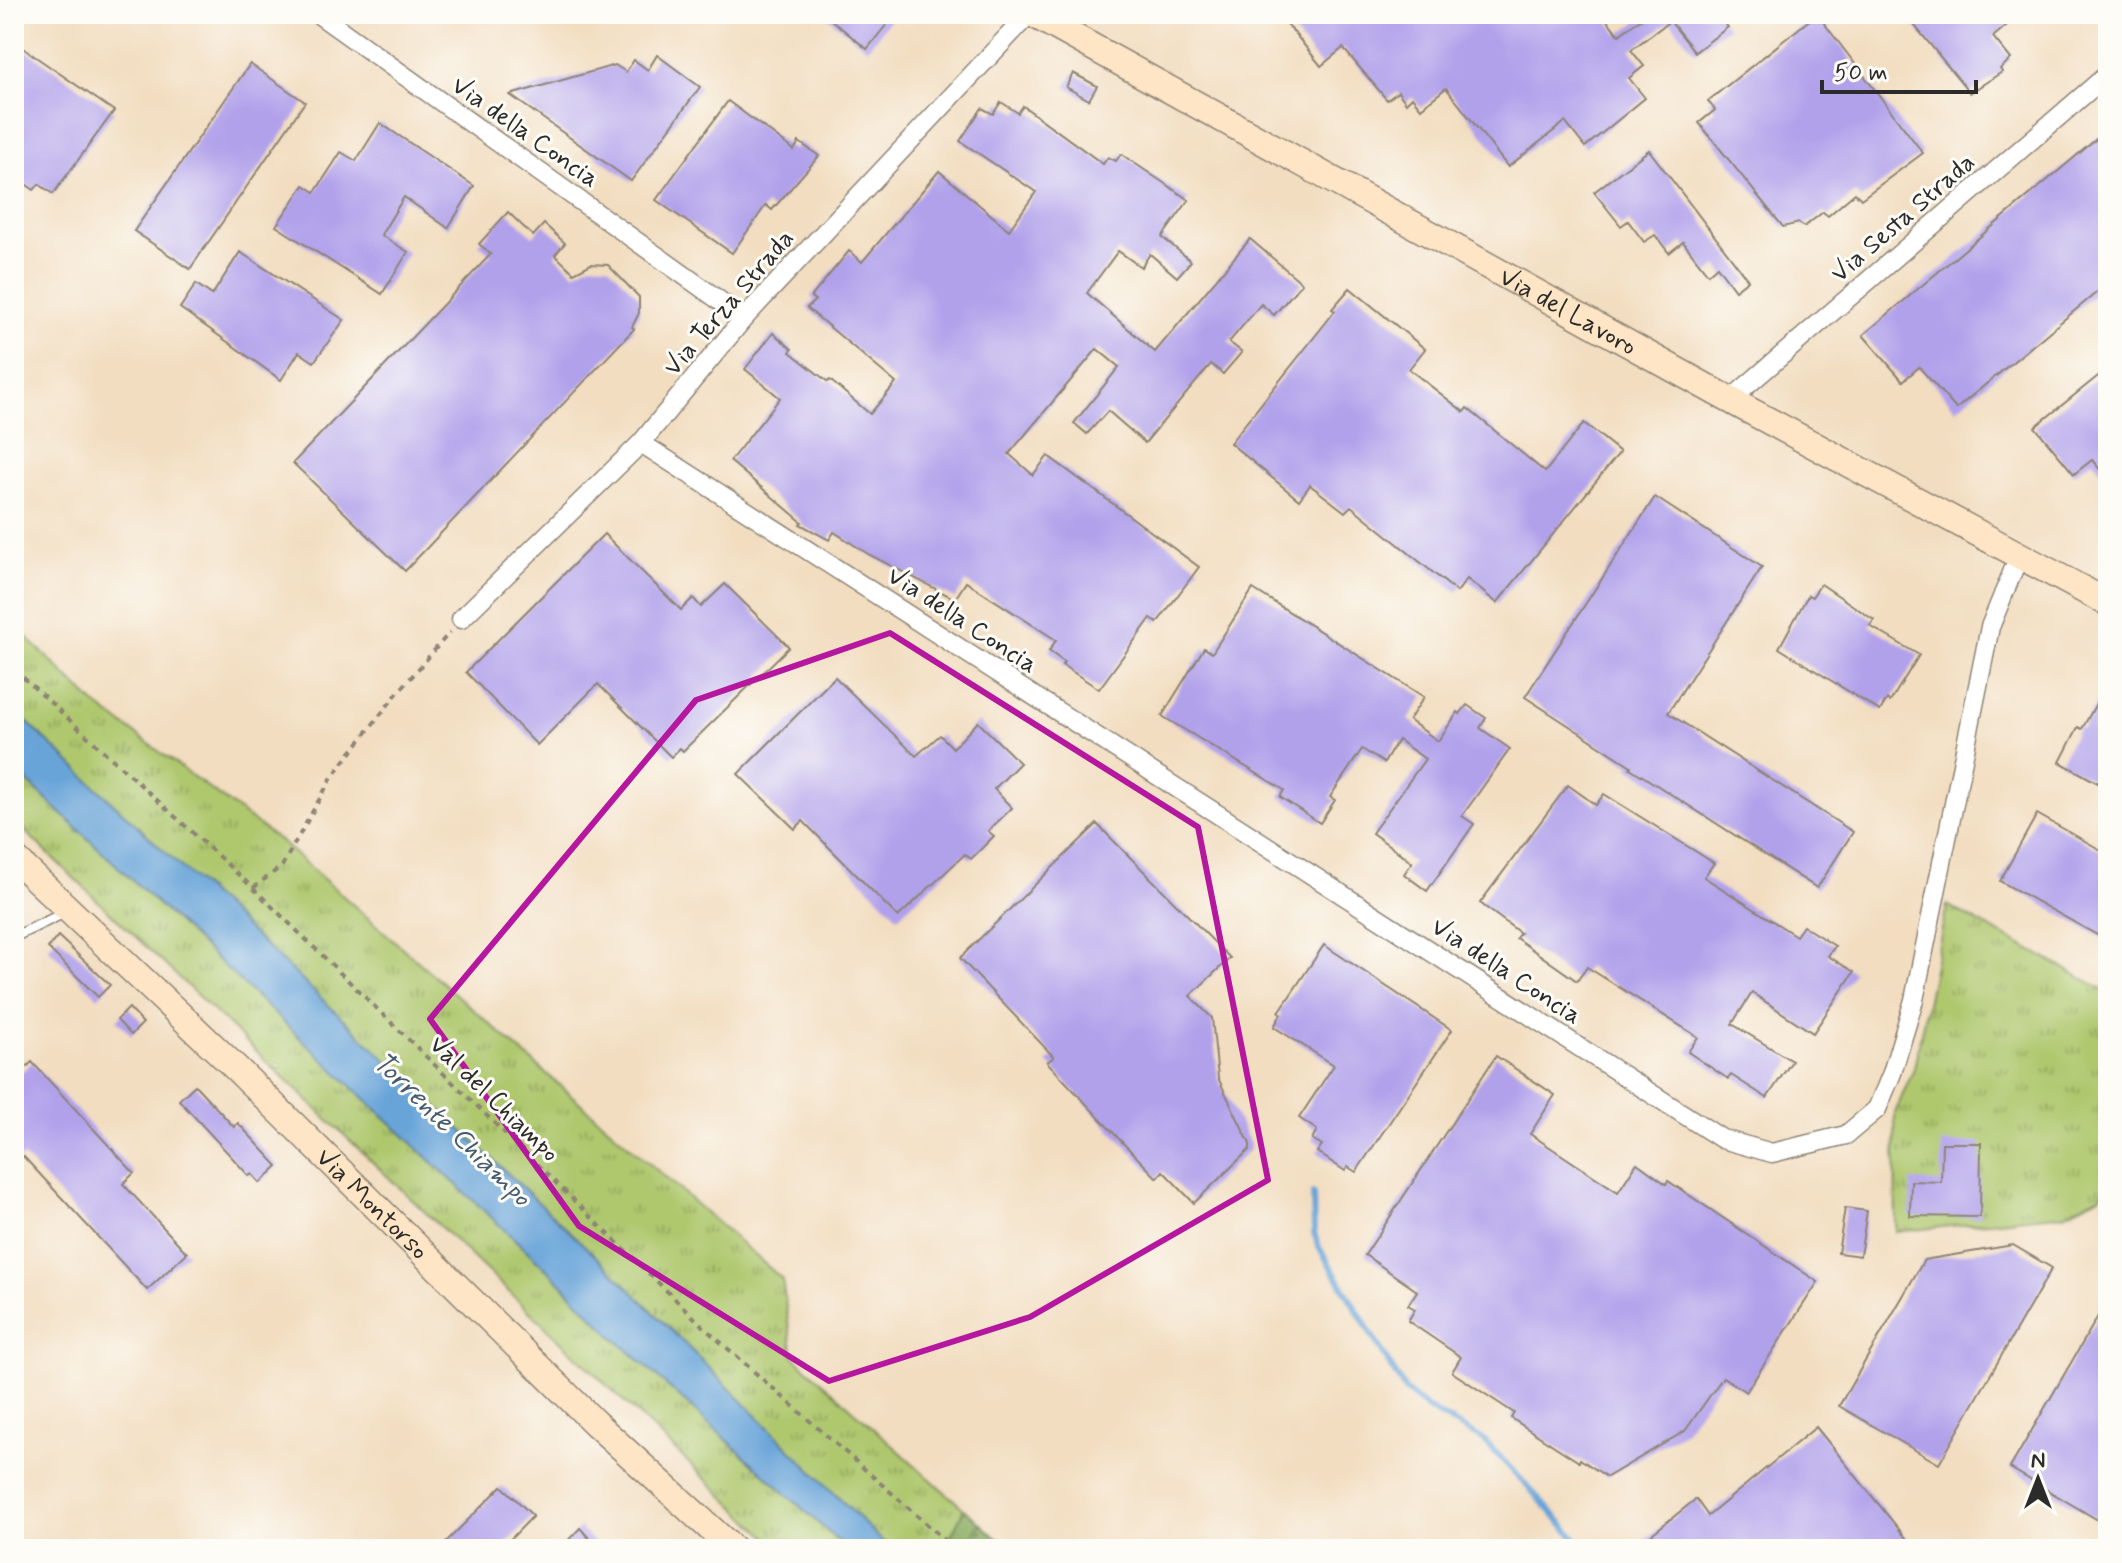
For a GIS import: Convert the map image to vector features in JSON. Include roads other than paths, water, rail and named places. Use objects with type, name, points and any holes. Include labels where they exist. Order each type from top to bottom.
[{"type":"street","name":"Via della Concia","points":[[318,14],[744,318]]},
{"type":"street","name":"Via Terza Strada","points":[[461,619],[641,443],[744,318],[1046,17]]},
{"type":"street","name":"Via del Lavoro","points":[[1046,17],[1730,400],[2108,603]]},
{"type":"street","name":"Via Sesta Strada","points":[[1730,400],[2108,74]]},
{"type":"street","name":"Via della Concia","points":[[641,443],[1722,1139],[1772,1153],[1846,1135],[1877,1109],[1882,1097],[1914,1000],[1990,627],[2019,556]]},
{"type":"street","name":"Via Montorso","points":[[14,858],[238,1070],[595,1423],[733,1549]]},
{"type":"lane","points":[[14,937],[71,909]]},
{"type":"water","name":"Torrente Chiampo","points":[[14,710],[620,1279],[890,1549],[847,1549],[609,1333],[558,1280],[14,769]]},
{"type":"waterway","points":[[1313,1194],[1314,1233],[1319,1247],[1405,1390],[1427,1408],[1484,1440],[1586,1549]]}]
